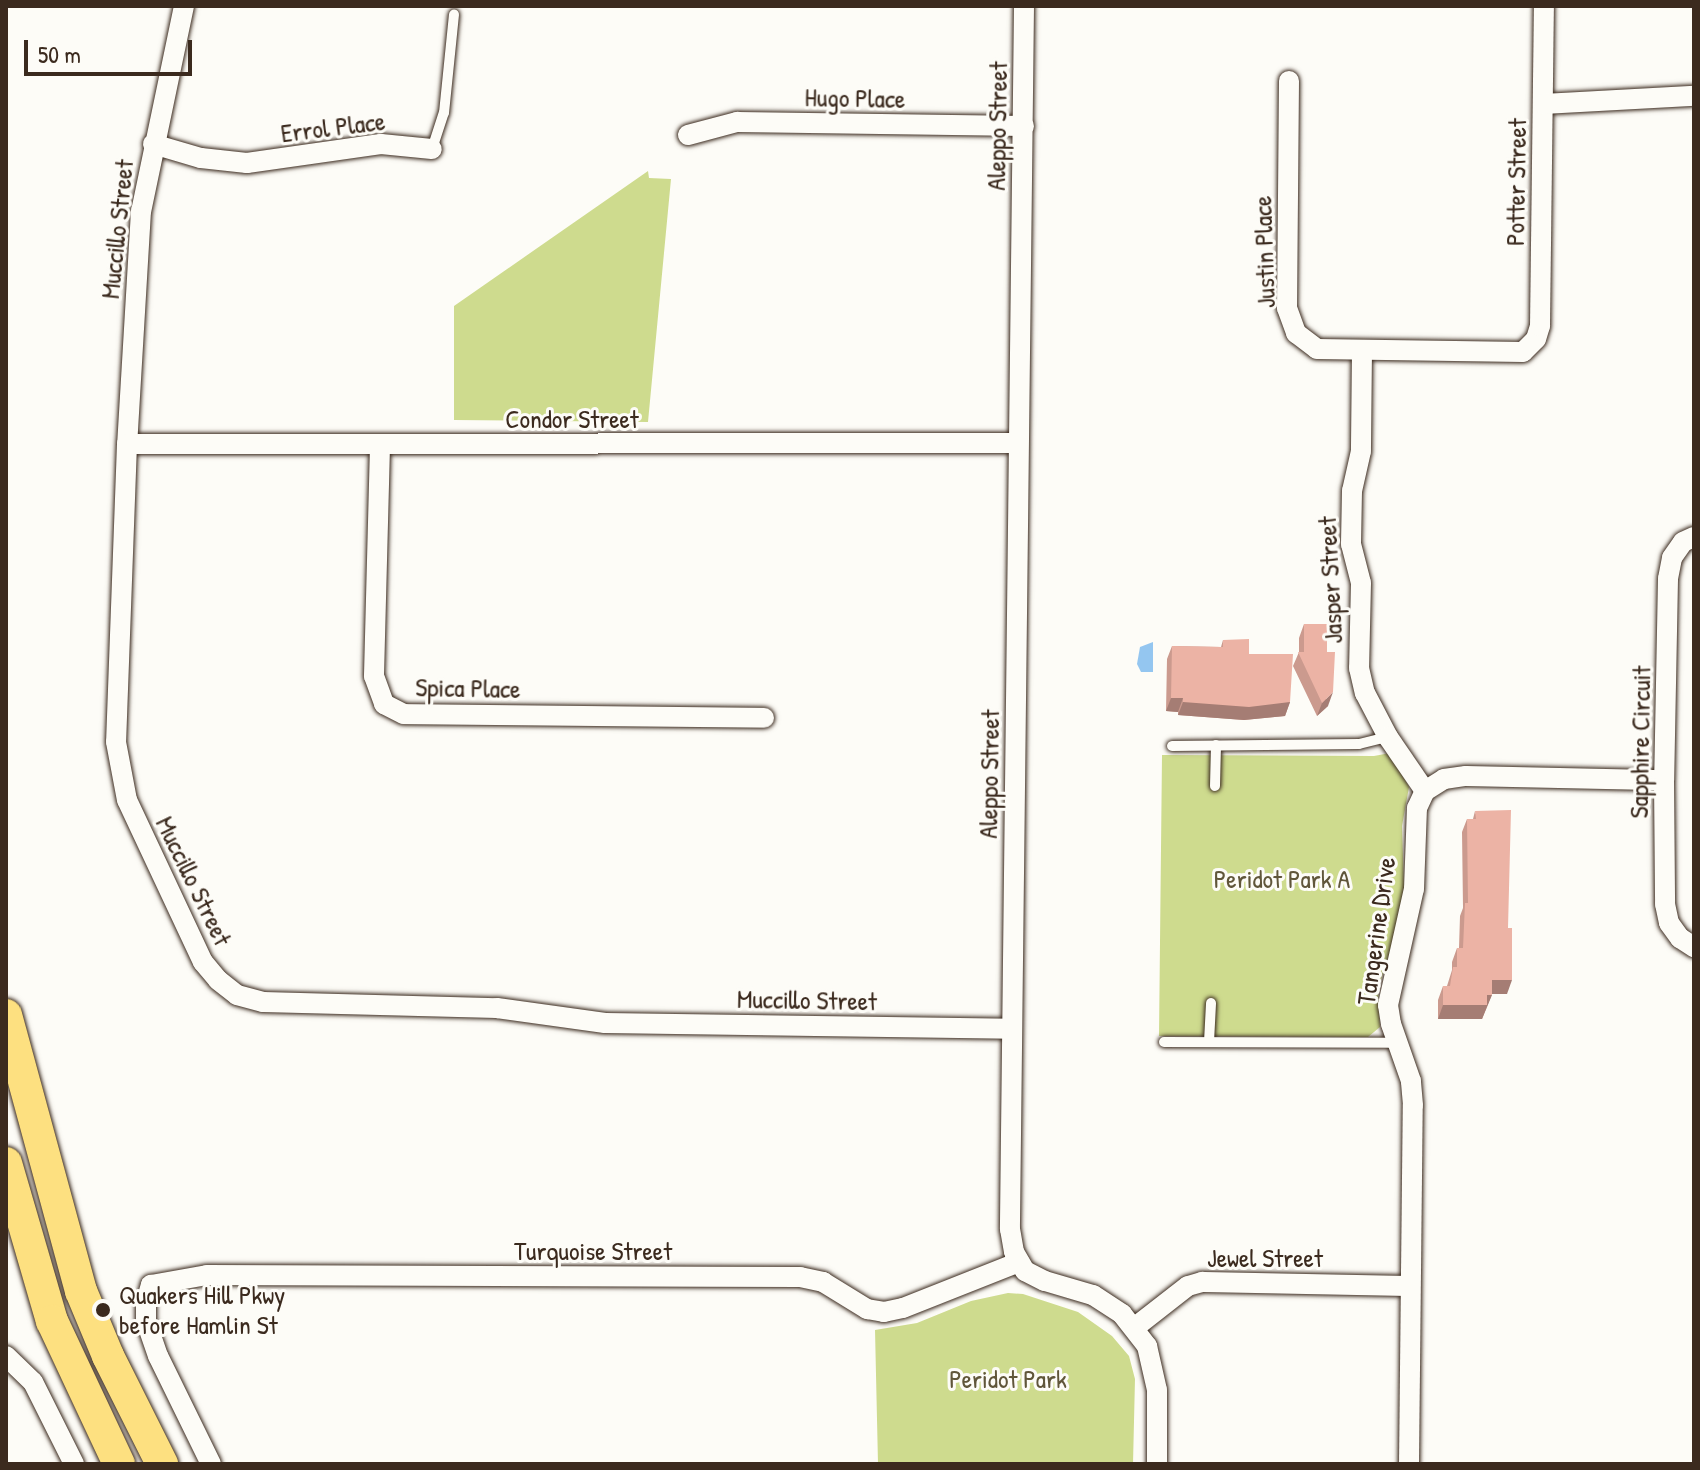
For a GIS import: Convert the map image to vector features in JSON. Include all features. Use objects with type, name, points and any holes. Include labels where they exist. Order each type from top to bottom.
[{"type":"main road","points":[[6,1015],[81,1291],[108,1356],[162,1464]]},
{"type":"main road","points":[[6,1163],[52,1321],[119,1464]]},
{"type":"street","name":"Muccillo Street","points":[[184,6],[141,211],[127,444],[116,742],[127,800],[203,962],[218,980],[237,995],[263,1002],[497,1008],[605,1023],[1012,1029]]},
{"type":"street","name":"Aleppo Street","points":[[1019,1262],[1010,1229],[1024,6]]},
{"type":"street","name":"Potter Street","points":[[1523,352],[1536,339],[1540,326],[1544,6]]},
{"type":"street","name":"Justin Place","points":[[1289,81],[1287,308],[1296,333],[1317,349],[1523,352]]},
{"type":"street","points":[[1544,104],[1694,96]]},
{"type":"street","name":"Hugo Place","points":[[688,135],[737,122],[1024,126]]},
{"type":"street","name":"Errol Place","points":[[153,144],[201,158],[247,163],[381,144],[432,149]]},
{"type":"street","name":"Jasper Street","points":[[1362,350],[1361,451],[1352,491],[1351,544],[1361,583],[1359,668],[1365,693],[1388,737],[1425,791]]},
{"type":"street","name":"Condor Street","points":[[127,444],[1018,443]]},
{"type":"street","name":"Spica Place","points":[[380,446],[374,676],[384,704],[404,714],[764,718]]},
{"type":"street","name":"Sapphire Circuit","points":[[1694,537],[1683,542],[1672,558],[1668,579],[1664,780],[1669,923],[1680,938],[1694,947]]},
{"type":"street","points":[[1425,791],[1444,779],[1466,776],[1664,780]]},
{"type":"street","name":"Tangerine Drive","points":[[1409,1464],[1413,1105],[1411,1081],[1391,1024],[1388,1005],[1405,941],[1414,889],[1413,833],[1425,791]]},
{"type":"street","points":[[1019,1262],[1034,1277],[1093,1295],[1134,1328],[1147,1346],[1154,1365],[1157,1464]]},
{"type":"street","name":"Turquoise Street","points":[[211,1464],[150,1333],[146,1302],[151,1285],[207,1275],[800,1277],[823,1282],[867,1309],[884,1312],[903,1308],[1019,1262]]},
{"type":"street","name":"Jewel Street","points":[[1134,1328],[1188,1286],[1202,1282],[1410,1286]]},
{"type":"street","points":[[8,1356],[33,1382],[74,1464]]},
{"type":"lane","name":"Errol Place","points":[[432,149],[444,113],[454,15]]},
{"type":"lane","points":[[1172,746],[1359,744],[1388,737]]},
{"type":"lane","points":[[1215,786],[1216,745]]},
{"type":"lane","points":[[1209,1042],[1211,1003]]},
{"type":"lane","points":[[1164,1042],[1399,1043]]},
{"type":"green space","points":[[648,171],[649,178],[671,179],[648,422],[454,420],[454,306]]},
{"type":"green space","name":"Peridot Park A","points":[[1390,753],[1409,787],[1402,826],[1404,888],[1397,930],[1378,989],[1380,1027],[1368,1037],[1159,1036],[1162,755],[1374,756]]},
{"type":"green space","name":"Peridot Park","points":[[1008,1293],[1023,1294],[1078,1312],[1112,1336],[1129,1356],[1135,1379],[1133,1464],[878,1464],[875,1330],[917,1323],[971,1301]]},
{"type":"water","points":[[1153,642],[1153,672],[1141,672],[1137,664],[1140,647]]},
{"type":"building","points":[[1304,624],[1327,624],[1327,652],[1335,652],[1333,692],[1322,703],[1298,652],[1304,652]]},
{"type":"building","points":[[1249,639],[1249,654],[1293,654],[1290,702],[1249,707],[1183,702],[1183,698],[1171,698],[1172,646],[1223,647],[1223,640]]},
{"type":"building","points":[[1511,810],[1508,928],[1512,928],[1512,980],[1492,980],[1492,995],[1487,995],[1487,1005],[1443,1005],[1443,986],[1450,986],[1453,967],[1457,967],[1457,948],[1463,948],[1465,903],[1468,903],[1467,819],[1476,819],[1475,811]]},
{"type":"place","name":"Quakers Hill Pkwy before Hamlin St","points":[[103,1310]]}]
